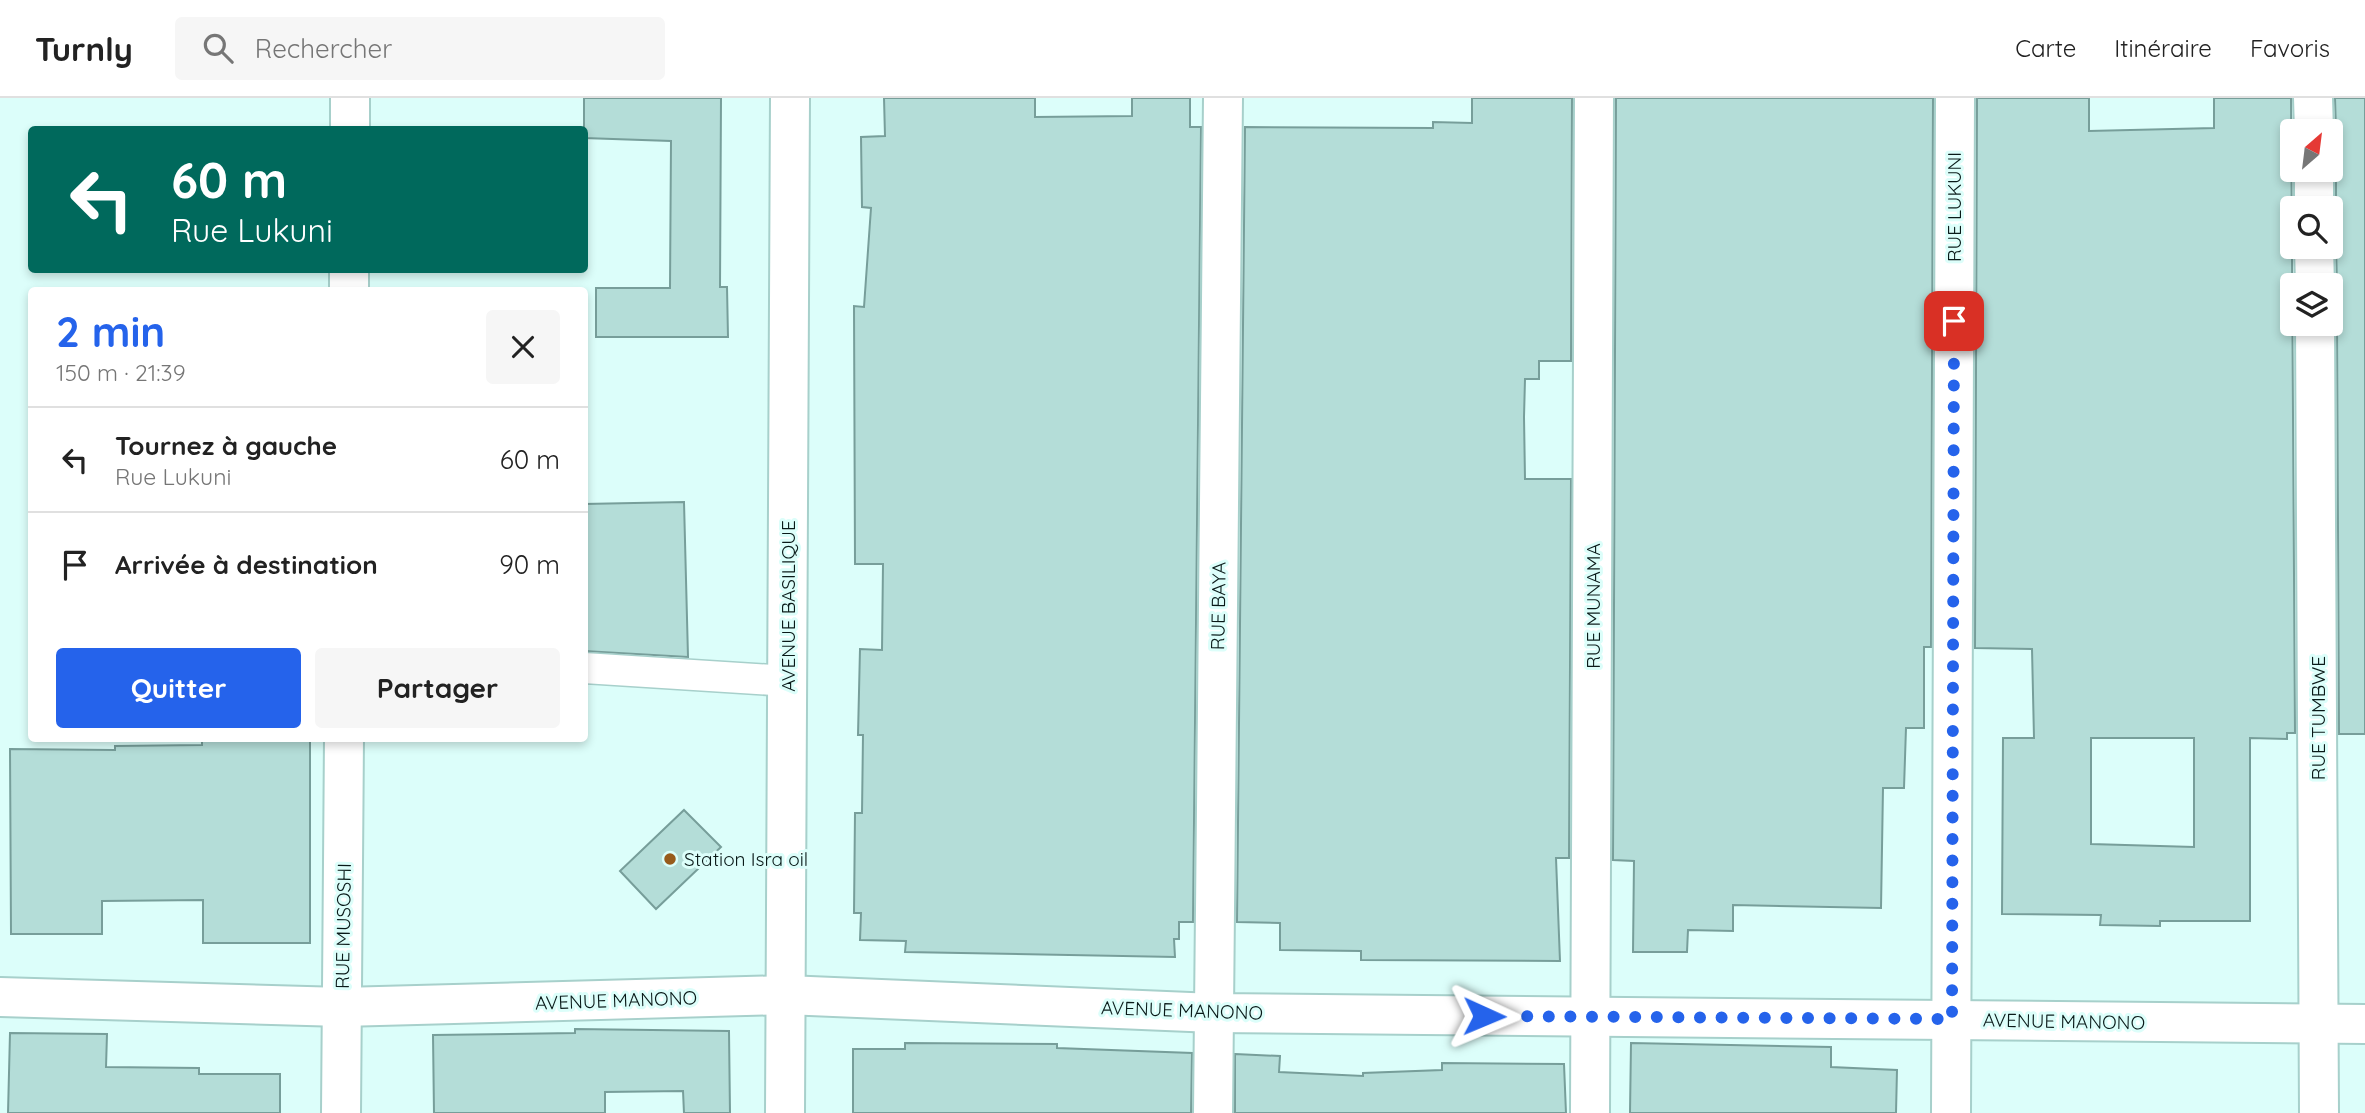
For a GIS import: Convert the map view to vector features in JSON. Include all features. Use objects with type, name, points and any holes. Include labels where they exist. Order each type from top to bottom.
[{"type":"street","points":[[350,98],[350,126]]},
{"type":"street","name":"AVENUE BASILIQUE","points":[[785,1113],[790,98]]},
{"type":"street","name":"RUE BAYA","points":[[1213,1113],[1223,98]]},
{"type":"street","name":"RUE MUNAMA","points":[[1590,1113],[1594,98]]},
{"type":"street","name":"RUE LUKUNI","points":[[1951,1113],[1955,98]]},
{"type":"street","points":[[2313,98],[2314,119]]},
{"type":"street","name":"RUE TUMBWE","points":[[2315,336],[2319,1113]]},
{"type":"street","name":"RUE MUSOSHI","points":[[341,1113],[344,742]]},
{"type":"street","name":"AVENUE MANONO","points":[[0,997],[342,1007],[786,995],[1214,1013],[2365,1024]]},
{"type":"lane","points":[[588,668],[788,681]]},
{"type":"building","points":[[584,98],[721,98],[720,287],[727,287],[728,337],[596,337],[596,288],[670,288],[671,141],[588,138],[588,126],[584,126]]},
{"type":"building","points":[[884,98],[1035,98],[1035,117],[1132,116],[1132,98],[1190,98],[1190,127],[1201,127],[1193,922],[1179,922],[1179,939],[1174,939],[1175,957],[905,952],[906,941],[860,940],[861,913],[854,913],[855,813],[862,813],[863,735],[858,735],[860,649],[882,650],[883,564],[855,564],[854,306],[864,307],[871,208],[862,207],[861,137],[885,136]]},
{"type":"building","points":[[1472,98],[1572,98],[1571,361],[1539,361],[1539,379],[1525,379],[1524,417],[1525,479],[1571,479],[1569,858],[1556,858],[1560,961],[1361,960],[1361,951],[1280,950],[1280,923],[1237,922],[1245,127],[1433,128],[1433,122],[1472,123]]},
{"type":"building","points":[[1616,98],[1933,98],[1931,647],[1924,647],[1924,728],[1906,728],[1904,788],[1883,788],[1881,908],[1733,905],[1733,931],[1688,930],[1687,952],[1633,952],[1634,861],[1613,860]]},
{"type":"building","points":[[1977,98],[2089,98],[2089,131],[2214,128],[2214,98],[2291,98],[2291,119],[2280,119],[2280,182],[2292,182],[2292,196],[2280,196],[2280,259],[2292,259],[2292,273],[2280,273],[2280,336],[2292,336],[2295,733],[2287,733],[2287,739],[2250,738],[2250,921],[2160,921],[2160,926],[2100,925],[2101,915],[2002,914],[2003,738],[2034,738],[2032,649],[1975,648]],"holes":[[[2091,738],[2194,738],[2194,847],[2091,844]]]},
{"type":"building","points":[[2335,98],[2365,98],[2365,734],[2339,734],[2337,336],[2343,336],[2343,273],[2337,273],[2336,259],[2343,259],[2343,196],[2336,196],[2336,182],[2343,182],[2343,119],[2336,119]]},
{"type":"building","points":[[684,502],[688,657],[588,651],[588,504]]},
{"type":"building","points":[[202,742],[310,742],[310,943],[203,943],[203,900],[102,901],[102,934],[11,934],[10,749],[115,750],[115,746],[202,745]]},
{"type":"building","name":"Station Isra oil","points":[[684,810],[721,847],[656,909],[620,871]]},
{"type":"building","points":[[575,1029],[729,1031],[730,1113],[684,1113],[683,1091],[605,1092],[605,1113],[434,1113],[433,1035],[575,1033]]},
{"type":"building","points":[[10,1033],[107,1034],[106,1067],[199,1068],[199,1074],[280,1074],[280,1113],[8,1113]]},
{"type":"building","points":[[905,1043],[1057,1044],[1057,1048],[1192,1053],[1191,1113],[853,1113],[853,1049],[905,1049]]},
{"type":"building","points":[[1631,1043],[1831,1047],[1831,1067],[1897,1070],[1896,1113],[1630,1113]]},
{"type":"building","points":[[1235,1054],[1280,1056],[1279,1072],[1363,1076],[1363,1073],[1442,1070],[1442,1063],[1564,1064],[1566,1113],[1235,1113]]},
{"type":"place","name":"Station Isra oil","points":[[670,859]]},
{"type":"route","points":[[1484,1016],[1952,1019],[1954,321]]}]
